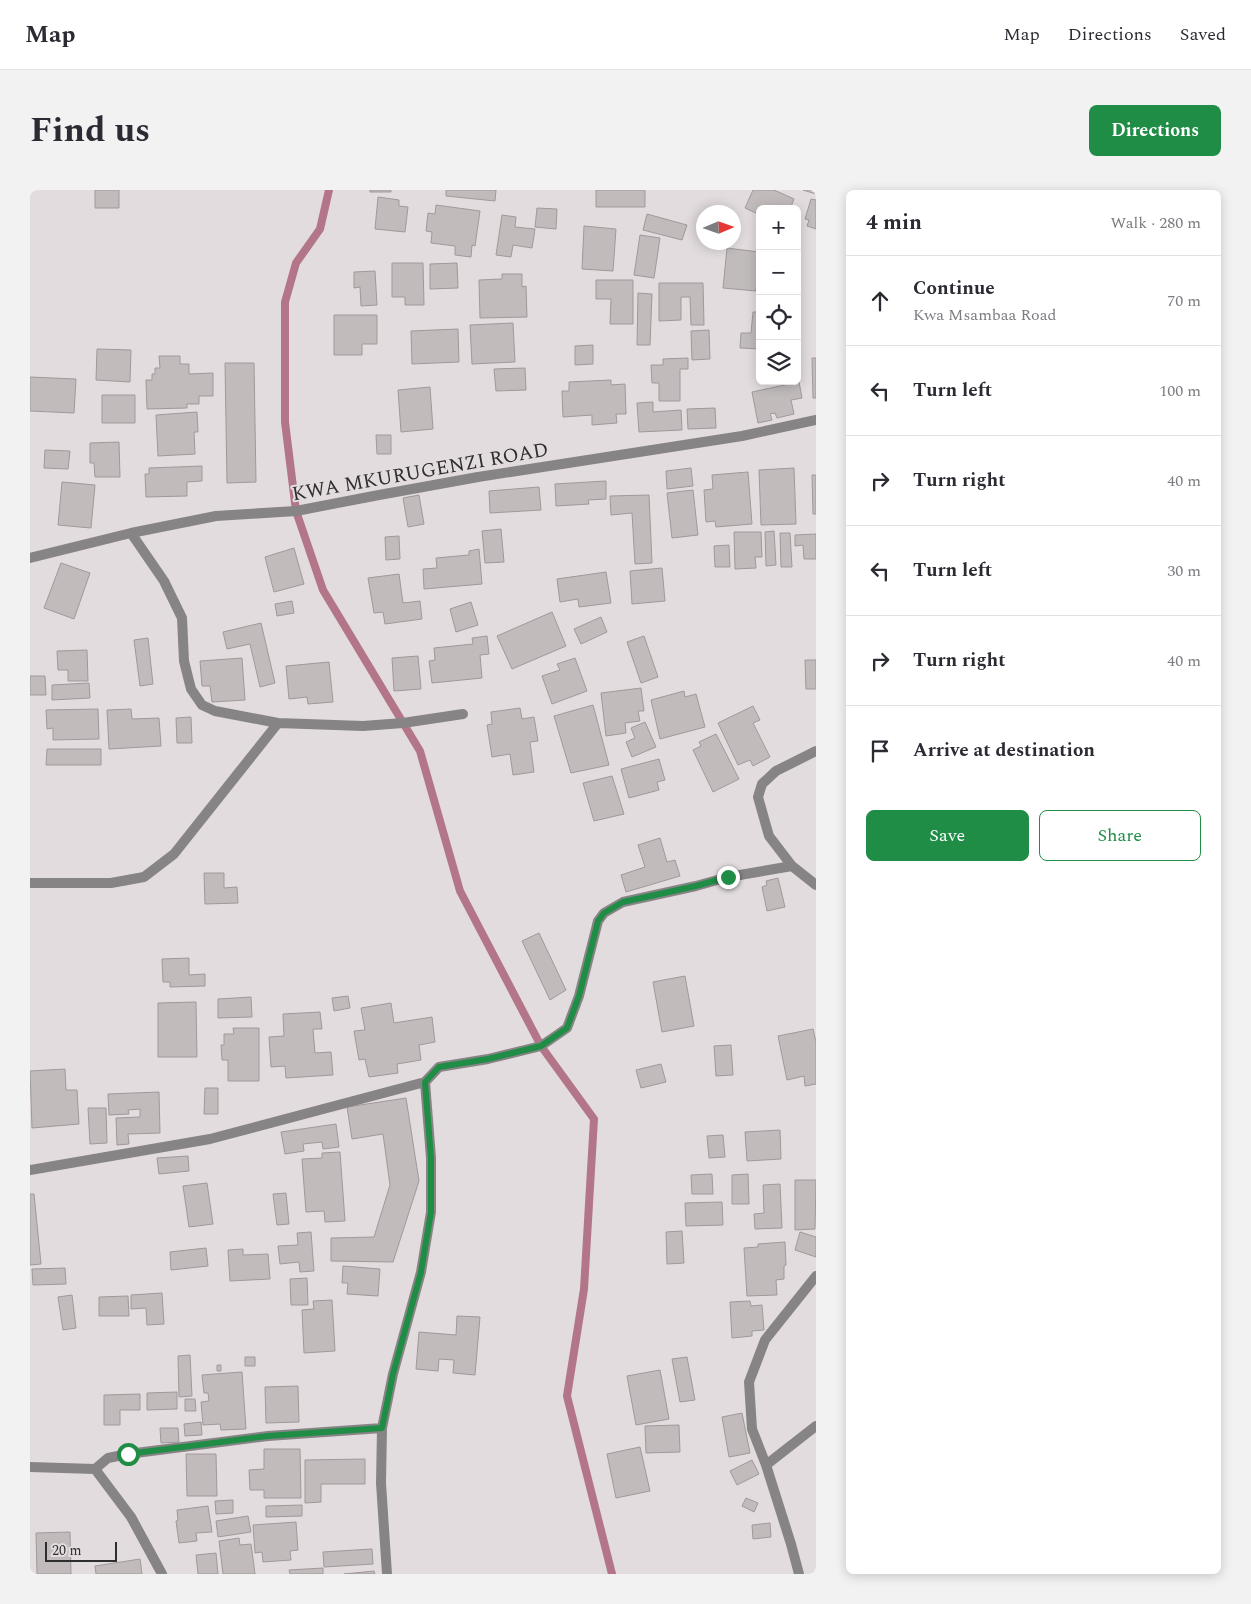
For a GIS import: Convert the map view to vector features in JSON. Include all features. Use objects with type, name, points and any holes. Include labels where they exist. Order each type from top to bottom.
[{"type":"street","name":"KWA MKURUGENZI ROAD","points":[[30,558],[131,532],[216,516],[296,511],[469,479],[742,436],[816,420]]},
{"type":"street","points":[[131,532],[164,581],[182,618],[184,661],[191,689],[202,705],[215,711],[278,723],[363,726],[403,723],[463,714]]},
{"type":"street","points":[[30,883],[111,884],[144,878],[174,854],[278,723]]},
{"type":"street","points":[[816,751],[776,771],[762,784],[758,797],[768,836],[792,866],[816,885]]},
{"type":"street","points":[[30,1170],[210,1139],[425,1082],[439,1067],[488,1059],[541,1046],[567,1028],[579,996],[598,921],[604,913],[623,902],[728,877],[792,866]]},
{"type":"street","points":[[388,1574],[381,1483],[382,1428],[393,1374],[421,1272],[431,1212],[431,1158],[425,1082]]},
{"type":"street","points":[[798,1574],[791,1544],[766,1465],[752,1429],[749,1382],[765,1340],[816,1276]]},
{"type":"street","points":[[766,1465],[816,1426]]},
{"type":"street","points":[[30,1467],[95,1469],[108,1458],[128,1454],[268,1436],[382,1428]]},
{"type":"street","points":[[95,1469],[131,1517],[162,1574]]},
{"type":"building","points":[[95,190],[119,190],[119,208],[95,208]]},
{"type":"building","points":[[370,190],[391,190],[391,192],[370,192]]},
{"type":"building","points":[[446,190],[496,190],[495,201],[446,196]]},
{"type":"building","points":[[596,190],[645,190],[645,207],[596,207]]},
{"type":"building","points":[[753,190],[774,190],[794,199],[792,205],[756,205],[756,213],[745,208]]},
{"type":"building","points":[[803,190],[816,190],[816,194]]},
{"type":"building","points":[[378,197],[399,200],[399,206],[408,207],[405,232],[375,229]]},
{"type":"building","points":[[811,199],[816,200],[816,229],[807,226],[809,220],[805,219]]},
{"type":"building","points":[[436,205],[480,211],[475,246],[472,245],[471,257],[455,255],[455,246],[431,243],[432,232],[426,231],[428,213],[435,214]]},
{"type":"building","points":[[537,208],[557,209],[556,229],[535,227]]},
{"type":"building","points":[[647,214],[687,225],[682,240],[643,230]]},
{"type":"building","points":[[502,215],[516,217],[515,227],[535,229],[532,248],[513,245],[511,257],[496,255]]},
{"type":"building","points":[[584,226],[616,229],[613,271],[582,269]]},
{"type":"building","points":[[640,235],[660,238],[654,278],[634,275]]},
{"type":"building","points":[[727,250],[756,252],[756,291],[723,288]]},
{"type":"building","points":[[392,263],[423,263],[424,305],[405,305],[405,297],[392,297]]},
{"type":"building","points":[[457,263],[458,288],[430,289],[430,264]]},
{"type":"building","points":[[375,271],[377,305],[361,306],[360,287],[354,288],[354,272]]},
{"type":"building","points":[[502,274],[522,274],[522,287],[526,286],[527,317],[480,318],[479,280],[502,279]]},
{"type":"building","points":[[596,280],[633,280],[633,324],[610,324],[611,299],[596,299]]},
{"type":"building","points":[[659,283],[703,283],[704,325],[691,325],[690,297],[681,297],[681,320],[659,321]]},
{"type":"building","points":[[638,293],[652,294],[650,345],[637,345]]},
{"type":"building","points":[[753,312],[756,312],[756,349],[740,348],[741,333],[751,333]]},
{"type":"building","points":[[334,315],[377,315],[377,344],[362,344],[362,355],[334,355]]},
{"type":"building","points":[[513,323],[515,362],[472,364],[470,325]]},
{"type":"building","points":[[458,329],[459,362],[412,364],[411,331]]},
{"type":"building","points":[[709,330],[710,359],[692,360],[691,331]]},
{"type":"building","points":[[593,345],[593,364],[575,365],[575,346]]},
{"type":"building","points":[[97,349],[131,350],[130,382],[96,380]]},
{"type":"building","points":[[159,356],[180,356],[180,364],[189,364],[189,374],[213,373],[213,396],[199,396],[199,404],[187,404],[187,408],[147,409],[146,380],[152,380],[155,368],[160,368]]},
{"type":"building","points":[[688,358],[688,369],[680,369],[680,401],[659,401],[659,383],[652,383],[651,365],[663,365],[663,359]]},
{"type":"building","points":[[812,358],[816,358],[816,398],[813,398]]},
{"type":"building","points":[[225,363],[254,363],[256,482],[227,483]]},
{"type":"building","points":[[525,368],[526,390],[496,391],[494,369]]},
{"type":"building","points":[[30,377],[76,379],[74,413],[30,411]]},
{"type":"building","points":[[611,380],[611,385],[625,384],[626,414],[616,414],[617,423],[592,425],[592,415],[563,417],[562,391],[569,391],[569,382]]},
{"type":"building","points":[[785,385],[800,385],[802,398],[791,400],[794,414],[777,418],[775,413],[770,414],[772,420],[758,423],[752,392]]},
{"type":"building","points":[[430,387],[433,429],[401,432],[398,390]]},
{"type":"building","points":[[102,395],[135,395],[135,423],[102,423]]},
{"type":"building","points":[[653,402],[653,412],[681,410],[682,430],[639,432],[637,403]]},
{"type":"building","points":[[715,408],[716,428],[688,429],[687,409]]},
{"type":"building","points":[[197,412],[198,432],[194,432],[195,454],[158,456],[156,415]]},
{"type":"building","points":[[376,435],[391,435],[391,454],[377,454]]},
{"type":"building","points":[[119,442],[120,477],[95,477],[94,463],[90,463],[90,443]]},
{"type":"building","points":[[45,450],[70,451],[68,469],[44,468]]},
{"type":"building","points":[[202,466],[202,481],[187,482],[187,496],[146,497],[145,474],[149,474],[149,468]]},
{"type":"building","points":[[691,468],[693,486],[667,489],[666,471]]},
{"type":"building","points":[[794,468],[796,524],[761,525],[759,470]]},
{"type":"building","points":[[748,472],[752,524],[716,527],[715,521],[706,522],[704,490],[713,489],[712,475]]},
{"type":"building","points":[[812,475],[816,475],[816,514],[813,514]]},
{"type":"building","points":[[606,481],[606,499],[588,500],[589,504],[556,506],[555,484]]},
{"type":"building","points":[[62,482],[95,485],[91,528],[58,525]]},
{"type":"building","points":[[539,487],[541,510],[490,513],[489,491]]},
{"type":"building","points":[[693,490],[698,535],[672,538],[667,493]]},
{"type":"building","points":[[419,495],[424,524],[408,527],[403,498]]},
{"type":"building","points":[[649,495],[652,563],[635,564],[632,513],[611,515],[610,496]]},
{"type":"building","points":[[501,529],[504,562],[485,563],[482,531]]},
{"type":"building","points":[[774,531],[776,565],[766,566],[765,532]]},
{"type":"building","points":[[734,532],[761,532],[762,557],[755,557],[756,568],[735,569]]},
{"type":"building","points":[[780,533],[790,533],[792,567],[781,567]]},
{"type":"building","points":[[816,534],[816,559],[804,559],[803,545],[795,546],[795,535]]},
{"type":"building","points":[[399,536],[400,559],[386,560],[385,537]]},
{"type":"building","points":[[729,545],[730,567],[715,567],[714,546]]},
{"type":"building","points":[[294,548],[304,584],[274,592],[265,557]]},
{"type":"building","points":[[479,549],[482,584],[424,589],[423,569],[437,568],[436,558],[469,555],[469,551]]},
{"type":"building","points":[[61,563],[90,573],[74,619],[44,608]]},
{"type":"building","points":[[662,568],[665,601],[632,604],[630,571]]},
{"type":"building","points":[[606,572],[611,603],[579,607],[578,599],[560,602],[557,579]]},
{"type":"building","points":[[399,574],[403,603],[420,601],[422,619],[385,624],[383,612],[374,613],[368,578]]},
{"type":"building","points":[[292,601],[294,613],[277,616],[275,604]]},
{"type":"building","points":[[471,602],[478,625],[456,632],[450,609]]},
{"type":"building","points":[[552,612],[566,646],[512,669],[497,636]]},
{"type":"building","points":[[601,617],[607,632],[581,644],[574,629]]},
{"type":"building","points":[[261,623],[275,683],[260,687],[250,644],[227,649],[223,632]]},
{"type":"building","points":[[487,636],[489,654],[480,655],[482,678],[432,683],[429,661],[435,660],[434,648],[473,644],[472,638]]},
{"type":"building","points":[[644,636],[658,677],[641,683],[627,642]]},
{"type":"building","points":[[148,638],[153,684],[140,686],[134,640]]},
{"type":"building","points":[[87,650],[88,681],[68,681],[68,670],[58,670],[57,651]]},
{"type":"building","points":[[418,656],[421,689],[394,691],[392,658]]},
{"type":"building","points":[[242,658],[245,700],[212,702],[210,686],[202,686],[200,661]]},
{"type":"building","points":[[575,658],[587,691],[552,704],[542,676],[560,670],[557,664]]},
{"type":"building","points":[[805,660],[816,660],[816,689],[806,689]]},
{"type":"building","points":[[329,662],[333,702],[308,704],[307,697],[289,699],[286,666]]},
{"type":"building","points":[[30,676],[45,676],[46,695],[30,695]]},
{"type":"building","points":[[89,683],[90,698],[52,700],[52,685]]},
{"type":"building","points":[[641,688],[644,711],[638,711],[640,721],[625,723],[626,733],[606,736],[601,693]]},
{"type":"building","points":[[684,691],[685,697],[696,694],[705,727],[660,739],[651,700]]},
{"type":"building","points":[[593,705],[609,765],[571,773],[554,716]]},
{"type":"building","points":[[753,706],[760,720],[753,723],[770,757],[753,766],[750,760],[738,765],[718,723]]},
{"type":"building","points":[[520,708],[522,719],[534,717],[538,741],[530,742],[534,772],[513,775],[510,754],[492,757],[487,725],[492,724],[491,712]]},
{"type":"building","points":[[98,709],[99,739],[53,740],[53,728],[47,729],[46,710]]},
{"type":"building","points":[[131,709],[132,719],[159,718],[161,746],[109,749],[107,710]]},
{"type":"building","points":[[191,717],[192,743],[177,743],[176,718]]},
{"type":"building","points":[[645,722],[656,747],[632,757],[626,742],[635,738],[631,728]]},
{"type":"building","points":[[716,734],[739,779],[713,792],[693,750],[701,746],[699,742]]},
{"type":"building","points":[[47,749],[101,749],[101,765],[46,765]]},
{"type":"building","points":[[659,759],[665,780],[657,782],[659,790],[629,798],[621,769]]},
{"type":"building","points":[[612,776],[624,814],[594,821],[583,783]]},
{"type":"building","points":[[660,838],[667,862],[675,860],[680,876],[626,892],[621,875],[645,867],[638,845]]},
{"type":"building","points":[[204,873],[224,873],[224,888],[237,887],[238,903],[205,904]]},
{"type":"building","points":[[778,878],[785,907],[767,911],[762,887],[767,885],[766,881]]},
{"type":"building","points":[[539,933],[566,990],[550,1000],[522,941]]},
{"type":"building","points":[[189,958],[189,975],[205,974],[205,986],[170,987],[170,982],[163,982],[162,959]]},
{"type":"building","points":[[685,976],[694,1026],[662,1032],[653,982]]},
{"type":"building","points":[[348,996],[350,1008],[334,1011],[332,998]]},
{"type":"building","points":[[251,997],[252,1017],[218,1018],[218,999]]},
{"type":"building","points":[[196,1002],[197,1057],[158,1057],[158,1003]]},
{"type":"building","points":[[391,1003],[394,1023],[432,1017],[435,1042],[419,1045],[421,1060],[397,1064],[398,1073],[369,1077],[365,1059],[359,1060],[354,1031],[365,1030],[361,1008]]},
{"type":"building","points":[[320,1012],[322,1029],[313,1029],[315,1053],[331,1052],[333,1075],[286,1078],[285,1066],[271,1067],[269,1037],[284,1036],[283,1014]]},
{"type":"building","points":[[233,1028],[259,1028],[259,1081],[228,1081],[228,1060],[222,1060],[221,1045],[224,1045],[224,1034],[234,1034]]},
{"type":"building","points":[[813,1029],[816,1042],[816,1084],[805,1086],[804,1076],[787,1080],[778,1036]]},
{"type":"building","points":[[731,1045],[733,1075],[716,1076],[714,1046]]},
{"type":"building","points":[[661,1064],[666,1082],[641,1088],[636,1070]]},
{"type":"building","points":[[65,1069],[66,1090],[77,1090],[79,1124],[32,1128],[30,1071]]},
{"type":"building","points":[[205,1088],[218,1088],[218,1114],[204,1114]]},
{"type":"building","points":[[159,1092],[160,1133],[128,1134],[129,1144],[117,1145],[116,1118],[140,1117],[140,1109],[128,1110],[129,1114],[109,1115],[108,1094]]},
{"type":"building","points":[[406,1098],[419,1181],[393,1262],[331,1261],[331,1238],[374,1237],[390,1185],[383,1134],[352,1139],[347,1107]]},
{"type":"building","points":[[88,1108],[106,1108],[107,1143],[90,1144]]},
{"type":"building","points":[[336,1124],[339,1147],[323,1149],[322,1142],[303,1144],[304,1151],[285,1154],[281,1132]]},
{"type":"building","points":[[780,1130],[781,1159],[747,1161],[745,1132]]},
{"type":"building","points":[[723,1135],[725,1157],[709,1158],[707,1136]]},
{"type":"building","points":[[340,1152],[345,1221],[325,1222],[324,1211],[306,1212],[302,1159],[322,1158],[322,1153]]},
{"type":"building","points":[[188,1156],[189,1171],[159,1174],[157,1158]]},
{"type":"building","points":[[712,1174],[713,1194],[692,1194],[691,1175]]},
{"type":"building","points":[[748,1174],[749,1204],[732,1204],[732,1175]]},
{"type":"building","points":[[795,1180],[816,1180],[815,1229],[795,1230]]},
{"type":"building","points":[[207,1183],[213,1224],[189,1227],[183,1186]]},
{"type":"building","points":[[780,1184],[782,1228],[755,1229],[754,1214],[764,1213],[763,1185]]},
{"type":"building","points":[[286,1193],[289,1224],[277,1225],[273,1194]]},
{"type":"building","points":[[30,1194],[34,1194],[41,1264],[30,1265]]},
{"type":"building","points":[[722,1202],[723,1225],[686,1226],[685,1203]]},
{"type":"building","points":[[682,1231],[684,1263],[667,1264],[666,1232]]},
{"type":"building","points":[[311,1232],[314,1271],[300,1272],[299,1262],[280,1264],[278,1246],[298,1245],[297,1233]]},
{"type":"building","points":[[800,1232],[816,1237],[816,1257],[795,1250]]},
{"type":"building","points":[[785,1242],[786,1265],[784,1266],[784,1279],[776,1280],[777,1295],[747,1296],[744,1248],[758,1247],[758,1244]]},
{"type":"building","points":[[206,1248],[208,1266],[171,1270],[170,1252]]},
{"type":"building","points":[[243,1249],[243,1255],[268,1254],[270,1279],[230,1281],[228,1250]]},
{"type":"building","points":[[343,1266],[380,1269],[378,1296],[347,1294],[348,1283],[342,1283]]},
{"type":"building","points":[[65,1268],[66,1284],[33,1285],[32,1269]]},
{"type":"building","points":[[307,1278],[308,1305],[291,1305],[290,1279]]},
{"type":"building","points":[[162,1293],[164,1324],[147,1325],[146,1308],[131,1309],[131,1295]]},
{"type":"building","points":[[72,1295],[76,1328],[63,1330],[58,1297]]},
{"type":"building","points":[[128,1296],[129,1316],[99,1316],[99,1297]]},
{"type":"building","points":[[332,1300],[335,1351],[304,1353],[302,1310],[314,1309],[313,1301]]},
{"type":"building","points":[[750,1301],[751,1306],[762,1305],[764,1330],[752,1331],[752,1336],[732,1338],[730,1302]]},
{"type":"building","points":[[457,1316],[480,1317],[475,1375],[453,1373],[454,1360],[439,1359],[438,1371],[416,1369],[419,1332],[456,1335]]},
{"type":"building","points":[[190,1355],[192,1396],[179,1397],[178,1356]]},
{"type":"building","points":[[245,1357],[255,1357],[255,1366],[245,1366]]},
{"type":"building","points":[[687,1357],[695,1400],[680,1402],[672,1359]]},
{"type":"building","points":[[217,1365],[221,1365],[221,1371],[217,1371]]},
{"type":"building","points":[[660,1370],[669,1419],[636,1425],[627,1376]]},
{"type":"building","points":[[242,1372],[246,1429],[221,1430],[220,1424],[203,1425],[201,1402],[209,1401],[208,1393],[204,1393],[202,1375]]},
{"type":"building","points":[[298,1386],[299,1422],[266,1423],[265,1387]]},
{"type":"building","points":[[177,1392],[177,1409],[147,1410],[147,1393]]},
{"type":"building","points":[[140,1394],[140,1410],[120,1410],[120,1425],[104,1425],[104,1395]]},
{"type":"building","points":[[185,1399],[195,1399],[196,1411],[185,1411]]},
{"type":"building","points":[[742,1413],[750,1453],[729,1457],[722,1417]]},
{"type":"building","points":[[201,1422],[202,1435],[185,1436],[184,1424]]},
{"type":"building","points":[[679,1425],[680,1452],[646,1453],[645,1426]]},
{"type":"building","points":[[160,1428],[178,1428],[179,1442],[161,1443]]},
{"type":"building","points":[[640,1447],[650,1491],[616,1498],[607,1454]]},
{"type":"building","points":[[264,1449],[300,1449],[301,1498],[264,1498],[264,1490],[250,1490],[249,1470],[264,1469]]},
{"type":"building","points":[[186,1454],[216,1454],[217,1496],[187,1496]]},
{"type":"building","points":[[365,1459],[365,1484],[321,1484],[321,1502],[305,1503],[305,1460]]},
{"type":"building","points":[[752,1460],[759,1474],[737,1485],[730,1471]]},
{"type":"building","points":[[746,1498],[758,1503],[754,1512],[742,1506]]},
{"type":"building","points":[[233,1500],[233,1513],[216,1514],[215,1501]]},
{"type":"building","points":[[302,1505],[302,1516],[266,1517],[266,1506]]},
{"type":"building","points":[[208,1506],[212,1532],[196,1533],[197,1541],[179,1543],[176,1521],[178,1520],[177,1510]]},
{"type":"building","points":[[248,1516],[251,1532],[218,1537],[216,1521]]},
{"type":"building","points":[[296,1522],[298,1550],[290,1551],[291,1560],[263,1562],[262,1552],[255,1553],[253,1525]]},
{"type":"building","points":[[770,1523],[771,1537],[753,1539],[752,1525]]},
{"type":"building","points":[[70,1532],[71,1574],[37,1574],[36,1533]]},
{"type":"building","points":[[239,1538],[240,1545],[251,1544],[255,1574],[223,1574],[219,1541]]},
{"type":"building","points":[[372,1549],[373,1564],[324,1567],[323,1552]]},
{"type":"building","points":[[216,1553],[218,1574],[198,1574],[196,1555]]},
{"type":"building","points":[[140,1559],[142,1574],[96,1574],[95,1566]]},
{"type":"building","points":[[323,1568],[323,1574],[290,1574],[289,1570]]},
{"type":"building","points":[[374,1571],[375,1574],[344,1574]]},
{"type":"waterway","points":[[329,190],[320,229],[296,263],[285,302],[285,422],[296,511],[323,590],[420,751],[460,891],[541,1046],[594,1119],[584,1289],[567,1396],[612,1574]]},
{"type":"route","points":[[128,1454],[268,1436],[382,1428],[393,1374],[421,1272],[431,1212],[431,1158],[425,1082],[439,1067],[488,1059],[541,1046],[567,1028],[579,996],[598,921],[604,913],[623,902],[728,877]]}]
